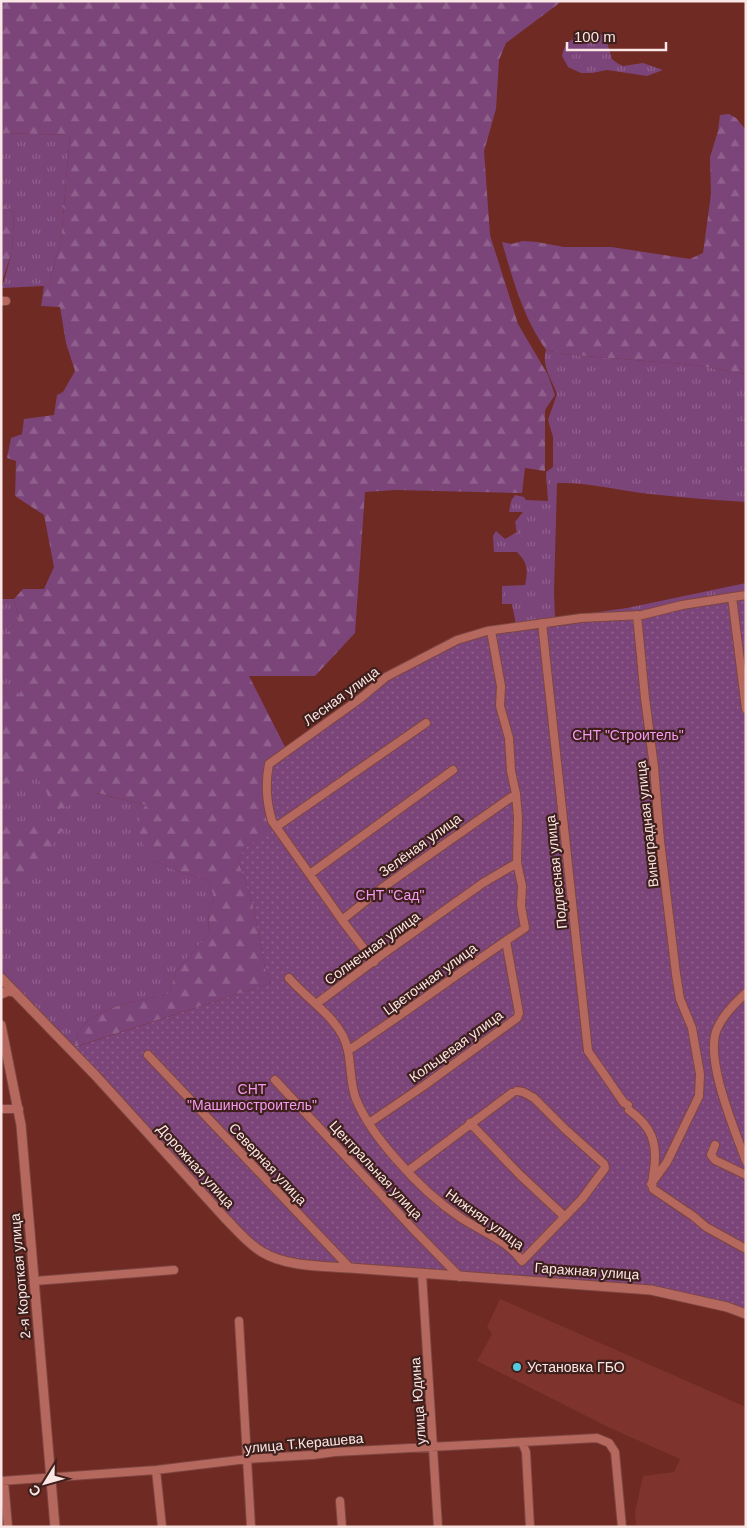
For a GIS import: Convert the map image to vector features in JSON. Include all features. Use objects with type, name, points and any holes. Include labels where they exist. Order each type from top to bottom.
[{"type":"street","points":[[517,863],[518,817],[516,794],[511,771],[509,738],[500,706],[501,686],[491,630],[581,618],[637,615],[682,605],[746,595]]},
{"type":"street","points":[[732,597],[746,709]]},
{"type":"street","name":"Виноградная улица","points":[[637,615],[654,767],[660,841],[676,974],[680,998],[692,1028],[700,1074],[699,1096],[667,1162],[651,1184]]},
{"type":"street","name":"Подлесная улица","points":[[542,623],[588,1051],[624,1103],[647,1126],[655,1153],[651,1184]]},
{"type":"street","name":"Лесная улица","points":[[276,827],[267,805],[266,784],[269,764],[361,698],[386,677],[457,640],[491,630]]},
{"type":"street","points":[[374,962],[276,827],[426,723]]},
{"type":"street","points":[[310,874],[453,770]]},
{"type":"street","name":"Зелёная улица","points":[[342,920],[382,888],[516,794]]},
{"type":"street","name":"Цветочная улица","points":[[349,1050],[525,928],[521,906],[522,886],[517,863]]},
{"type":"street","name":"Солнечная улица","points":[[316,1004],[482,883],[517,863]]},
{"type":"street","name":"Кольцевая улица","points":[[369,1123],[517,1018],[519,1013],[506,941]]},
{"type":"street","name":"Дорожная улица","points":[[1,978],[96,1076],[225,1218],[258,1250],[284,1261],[422,1274]]},
{"type":"street","name":"Нижняя улица","points":[[289,978],[335,1024],[349,1050],[350,1072],[356,1098],[369,1123],[385,1146],[440,1203],[505,1245],[517,1254],[522,1262],[565,1218]]},
{"type":"street","points":[[1,994],[8,991],[15,992]]},
{"type":"street","points":[[746,993],[725,1015],[716,1031],[714,1050],[716,1073],[746,1161]]},
{"type":"street","name":"2-я Короткая улица","points":[[1,1025],[19,1109],[55,1527]]},
{"type":"street","name":"Северная улица","points":[[148,1055],[350,1268]]},
{"type":"street","name":"Центральная улица","points":[[274,1080],[460,1277]]},
{"type":"street","points":[[408,1171],[470,1124],[515,1092],[523,1092],[534,1098],[604,1164],[605,1168],[565,1218],[470,1124]]},
{"type":"street","points":[[1,1109],[19,1109]]},
{"type":"street","points":[[715,1145],[711,1155],[715,1160],[746,1175]]},
{"type":"street","points":[[651,1184],[653,1189],[706,1227],[746,1249]]},
{"type":"street","points":[[35,1281],[174,1270]]},
{"type":"street","name":"Гаражная улица","points":[[422,1274],[651,1290],[728,1307],[746,1314]]},
{"type":"street","name":"улица Юдина","points":[[422,1274],[438,1527]]},
{"type":"street","points":[[238,1321],[252,1527]]},
{"type":"street","name":"улица Т.Керашева","points":[[2,1481],[156,1470],[247,1459],[335,1452],[597,1438],[609,1443],[615,1452],[622,1527]]},
{"type":"street","points":[[522,1442],[526,1452],[530,1527]]},
{"type":"street","points":[[156,1470],[162,1527]]},
{"type":"street","points":[[2,1481],[8,1527]]},
{"type":"street","points":[[340,1501],[342,1527]]},
{"type":"shaded area","points":[[500,1299],[746,1407],[746,1527],[636,1527],[635,1512],[643,1476],[674,1472],[680,1459],[610,1428],[477,1361],[492,1334],[487,1327]]},
{"type":"green space","points":[[1,1],[562,1],[506,43],[499,60],[496,109],[484,151],[490,235],[518,324],[548,375],[555,395],[545,410],[545,471],[525,468],[522,493],[396,490],[365,492],[355,633],[315,676],[249,676],[287,751],[276,827],[245,848],[238,860],[253,905],[265,968],[271,983],[75,1047],[78,1034],[86,1023],[97,1015],[111,1008],[169,994],[176,971],[208,935],[209,910],[214,898],[209,881],[175,870],[154,860],[140,840],[140,813],[146,805],[97,793],[58,810],[36,776],[1,785],[1,684],[7,692],[19,695],[26,681],[2,655],[7,633],[19,619],[14,599],[23,589],[44,589],[54,567],[44,515],[15,496],[16,461],[7,458],[11,438],[22,434],[24,419],[54,415],[57,395],[63,392],[75,371],[66,343],[60,307],[41,306],[44,286],[49,284],[61,240],[70,135],[1,133]]},
{"type":"green space","points":[[587,33],[605,35],[612,59],[623,66],[643,63],[663,70],[647,76],[607,70],[581,73],[568,67],[562,56],[565,46],[570,41]]},
{"type":"green space","points":[[729,114],[736,118],[746,130],[746,374],[694,365],[563,354],[546,350],[525,311],[502,242],[511,244],[523,241],[537,242],[564,247],[611,247],[690,259],[703,253],[711,194],[710,157],[718,131],[720,115]]},
{"type":"green space","points":[[1,133],[70,135],[61,240],[49,284],[44,286],[2,288],[12,252],[14,213],[1,202]]},
{"type":"green space","points":[[1,202],[14,213],[12,252],[1,284]]},
{"type":"green space","points":[[546,350],[563,354],[694,365],[746,374],[746,502],[667,496],[589,485],[557,483],[555,618],[627,608],[746,583],[746,594],[641,613],[516,625],[512,604],[502,604],[502,586],[525,585],[526,567],[517,552],[494,552],[493,536],[496,531],[505,539],[517,532],[515,522],[523,512],[509,512],[511,501],[515,495],[524,497],[526,500],[548,501],[546,472],[553,467],[553,437],[548,420],[557,394],[546,367]]},
{"type":"green space","points":[[746,595],[746,1314],[651,1290],[350,1268],[264,1254],[70,1049],[271,983],[265,968],[253,905],[238,860],[245,848],[275,827],[272,821],[269,764],[386,677],[430,653],[487,631],[642,615]]},
{"type":"green space","points":[[1,599],[14,599],[19,619],[7,633],[26,681],[19,696],[7,692],[1,684]]},
{"type":"green space","points":[[36,775],[59,809],[96,793],[146,805],[154,860],[175,870],[209,881],[214,898],[209,910],[208,935],[176,971],[169,994],[111,1008],[97,1015],[86,1023],[78,1034],[75,1047],[1,971],[1,785]]},
{"type":"green space","points":[[1,815],[5,815],[18,824],[50,824],[63,829],[21,885],[6,893],[1,889]]},
{"type":"place","name":"Установка ГБО","points":[[517,1367]]},
{"type":"park label","name":"СНТ \"Строитель\"","points":[[628,735]]},
{"type":"park label","name":"СНТ \"Сад\"","points":[[390,895]]},
{"type":"park label","name":"СНТ \"Машиностроитель\"","points":[[252,1098]]}]
